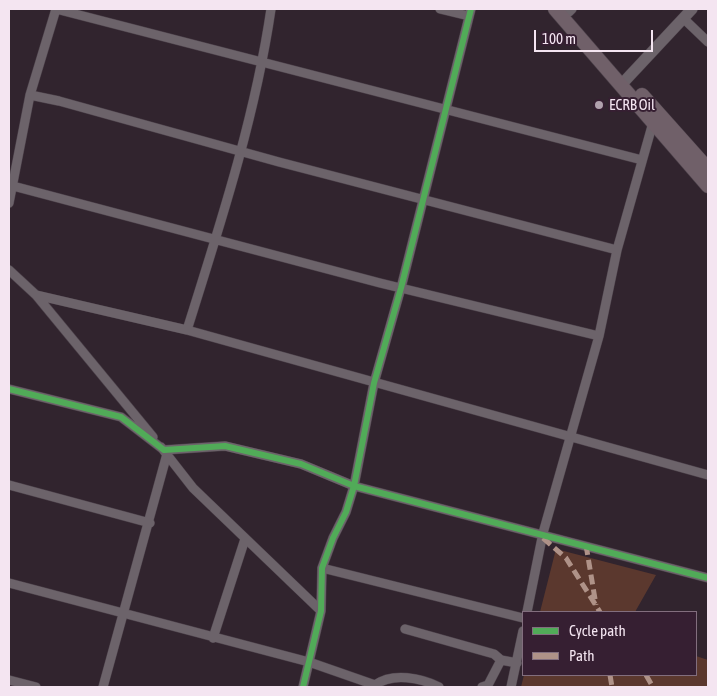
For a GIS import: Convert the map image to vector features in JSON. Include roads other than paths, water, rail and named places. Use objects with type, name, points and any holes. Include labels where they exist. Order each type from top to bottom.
[{"type":"main road","points":[[555,9],[624,81]]},
{"type":"main road","points":[[569,10],[708,186]]},
{"type":"main road","points":[[655,117],[708,169]]},
{"type":"street","points":[[9,203],[30,95],[56,9],[642,160]]},
{"type":"street","points":[[187,330],[215,239],[263,62],[271,9]]},
{"type":"street","points":[[302,687],[310,662],[321,611],[322,568],[333,538],[346,512],[354,486],[374,383],[424,200],[470,13],[440,9]]},
{"type":"street","points":[[624,81],[692,9]]},
{"type":"street","points":[[684,19],[708,42]]},
{"type":"street","points":[[30,95],[59,101],[617,250]]},
{"type":"street","points":[[527,611],[544,533],[598,336],[617,250],[655,117]]},
{"type":"street","points":[[13,186],[401,288],[598,336]]},
{"type":"street","points":[[10,276],[36,295],[193,488],[321,611]]},
{"type":"street","points":[[36,295],[187,330],[708,475]]},
{"type":"street","points":[[9,389],[121,417],[165,452],[225,446],[301,464],[354,486],[544,533],[708,578]]},
{"type":"street","points":[[103,687],[150,523],[165,452]]},
{"type":"street","points":[[9,485],[150,523]]},
{"type":"street","points":[[213,638],[245,539]]},
{"type":"street","points":[[322,568],[522,618]]},
{"type":"street","points":[[9,583],[310,662],[375,685],[381,681],[405,678],[422,679],[439,687]]},
{"type":"street","points":[[405,629],[494,654],[501,660],[517,663]]},
{"type":"street","points":[[512,687],[522,636]]},
{"type":"street","points":[[482,687],[488,685],[501,660]]},
{"type":"street","points":[[9,680],[36,687]]},
{"type":"place","name":"ECRB Oil","points":[[599,105]]}]
